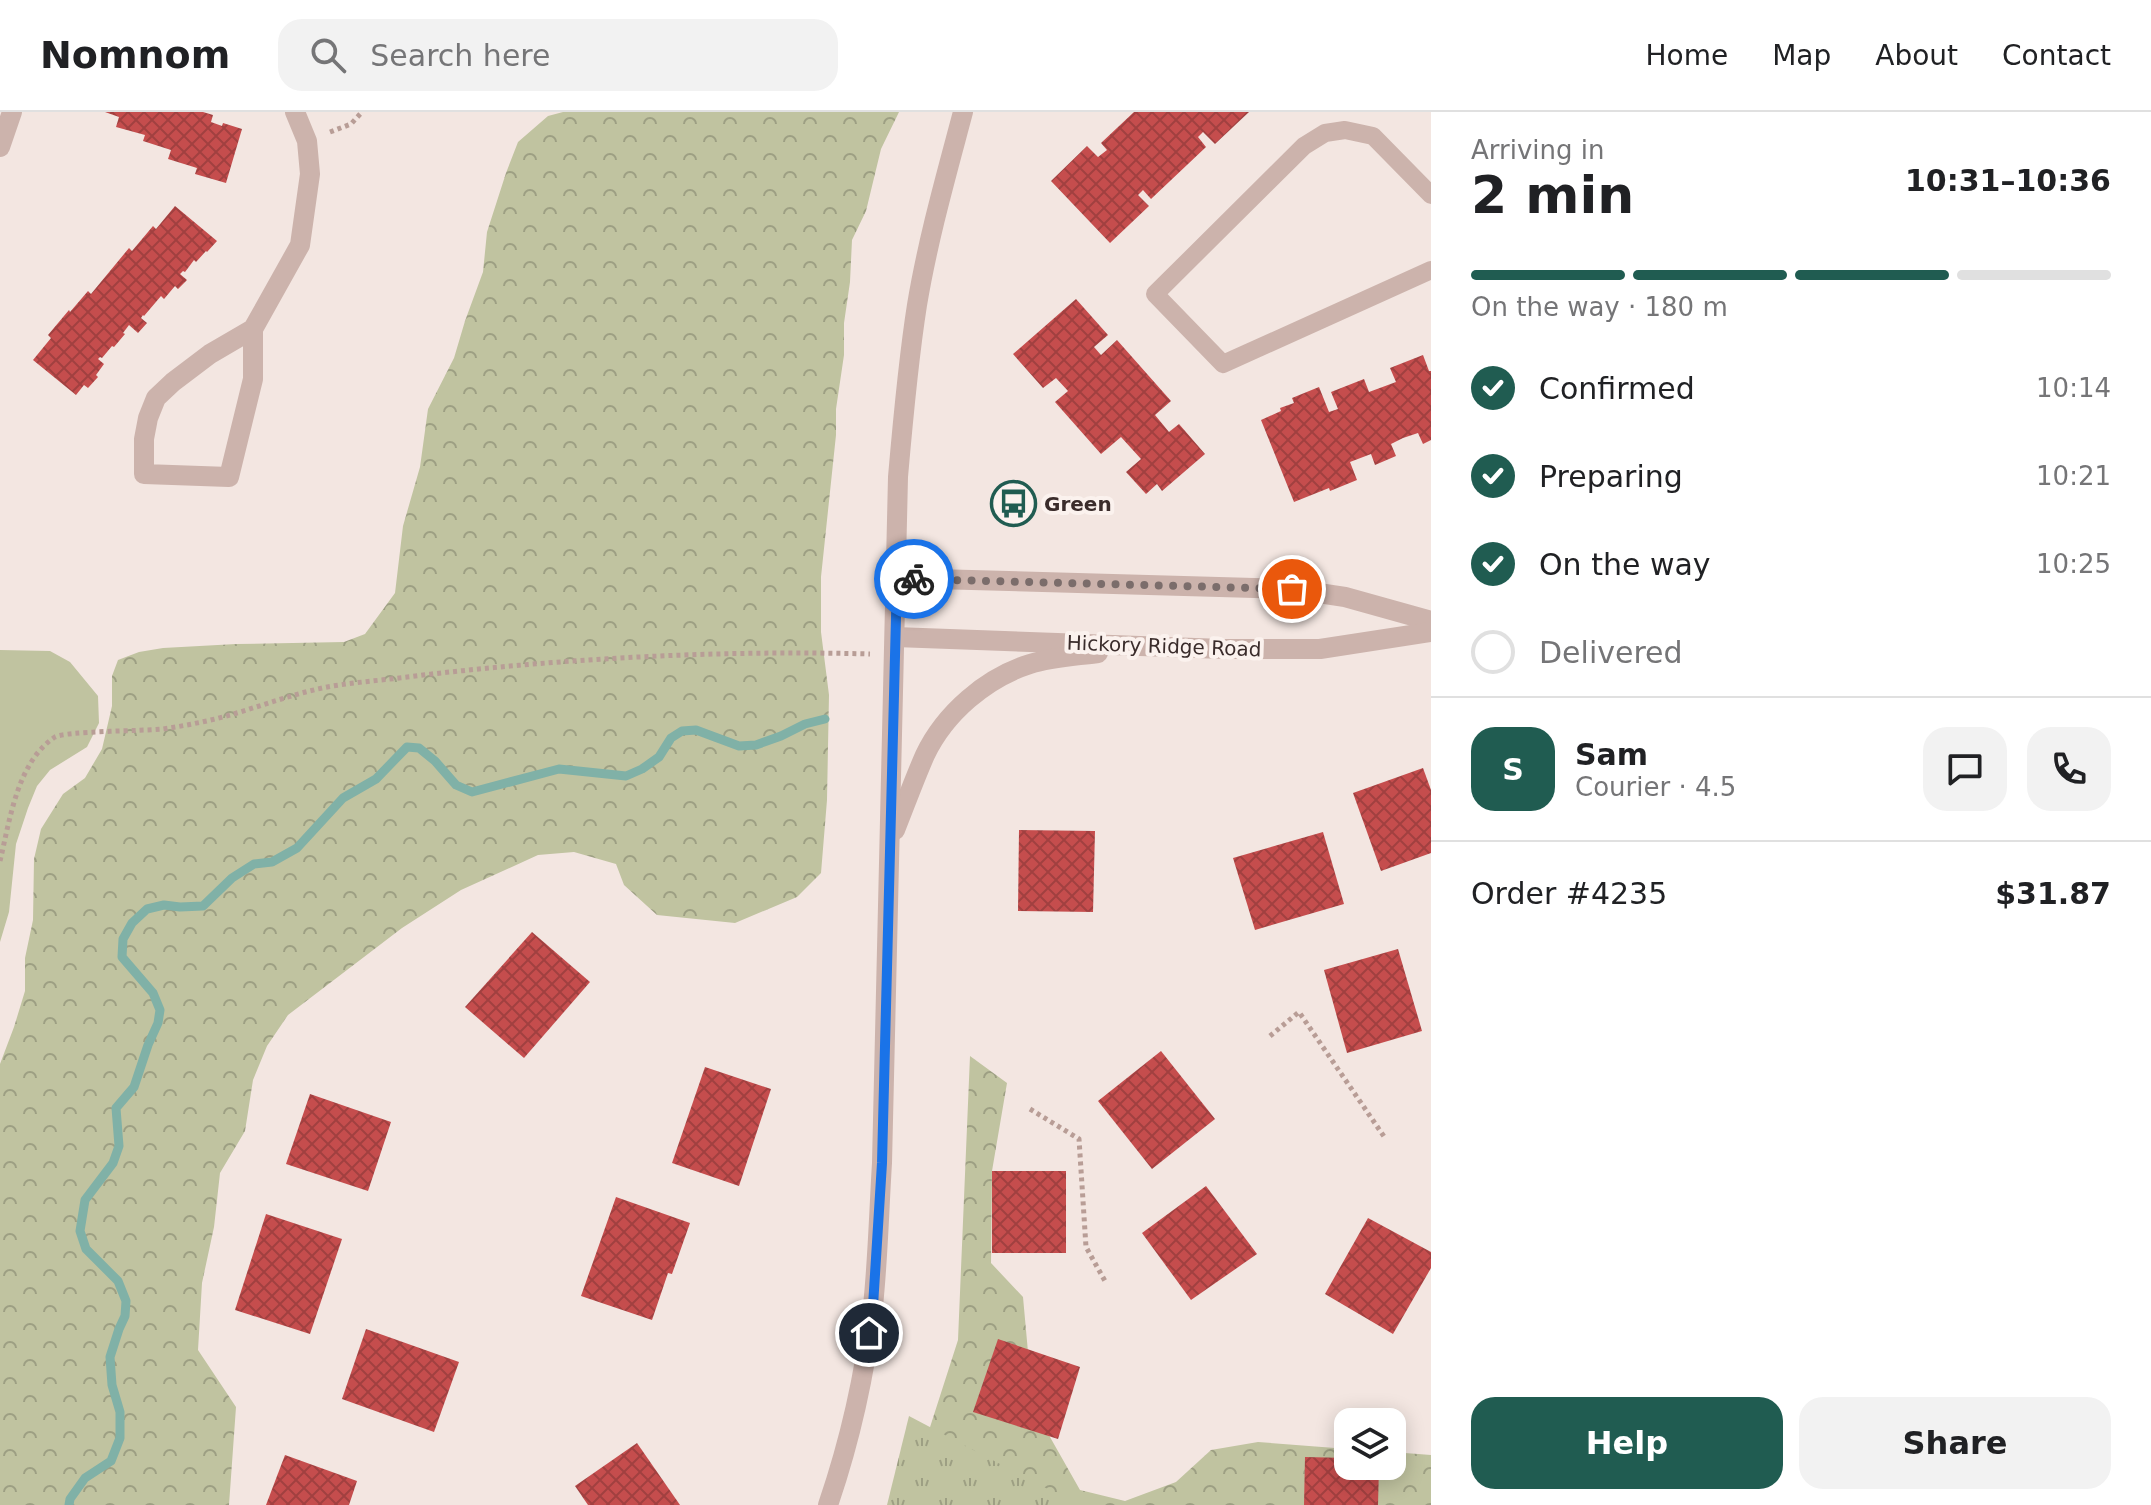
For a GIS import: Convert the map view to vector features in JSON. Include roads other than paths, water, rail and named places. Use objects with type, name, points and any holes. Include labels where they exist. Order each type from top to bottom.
[{"type":"street","points":[[0,147],[12,112]]},
{"type":"street","points":[[253,329],[210,354],[156,398],[144,439],[144,474],[229,477],[253,379],[253,329],[300,245],[310,174],[307,141],[295,112]]},
{"type":"street","points":[[828,1505],[854,1416],[873,1306],[882,1163],[898,477],[905,393],[918,303],[936,216],[963,112]]},
{"type":"street","points":[[897,578],[1292,589],[1345,597],[1431,621]]},
{"type":"street","name":"Hickory Ridge Road","points":[[895,646],[1320,649],[1431,632]]},
{"type":"street","points":[[890,841],[927,752],[967,699],[1002,676],[1032,663],[1144,646]]},
{"type":"lane","points":[[1431,195],[1373,136],[1345,130],[1325,133],[1304,146],[1155,294],[1223,364],[1431,270]]},
{"type":"waterway","points":[[69,1505],[85,1478],[111,1461],[120,1438],[120,1412],[112,1385],[110,1357],[125,1316],[126,1301],[118,1281],[86,1249],[80,1231],[85,1200],[113,1163],[119,1146],[116,1108],[134,1087],[158,1023],[160,1010],[153,993],[122,957],[123,939],[132,923],[147,909],[164,905],[203,906],[232,878],[254,864],[272,862],[297,848],[343,798],[376,779],[407,747],[419,748],[456,785],[472,792],[559,769],[626,776],[659,757],[671,738],[682,731],[696,730],[739,746],[756,745],[825,719]]},
{"type":"place","name":"Green","points":[[1013,504]]}]
